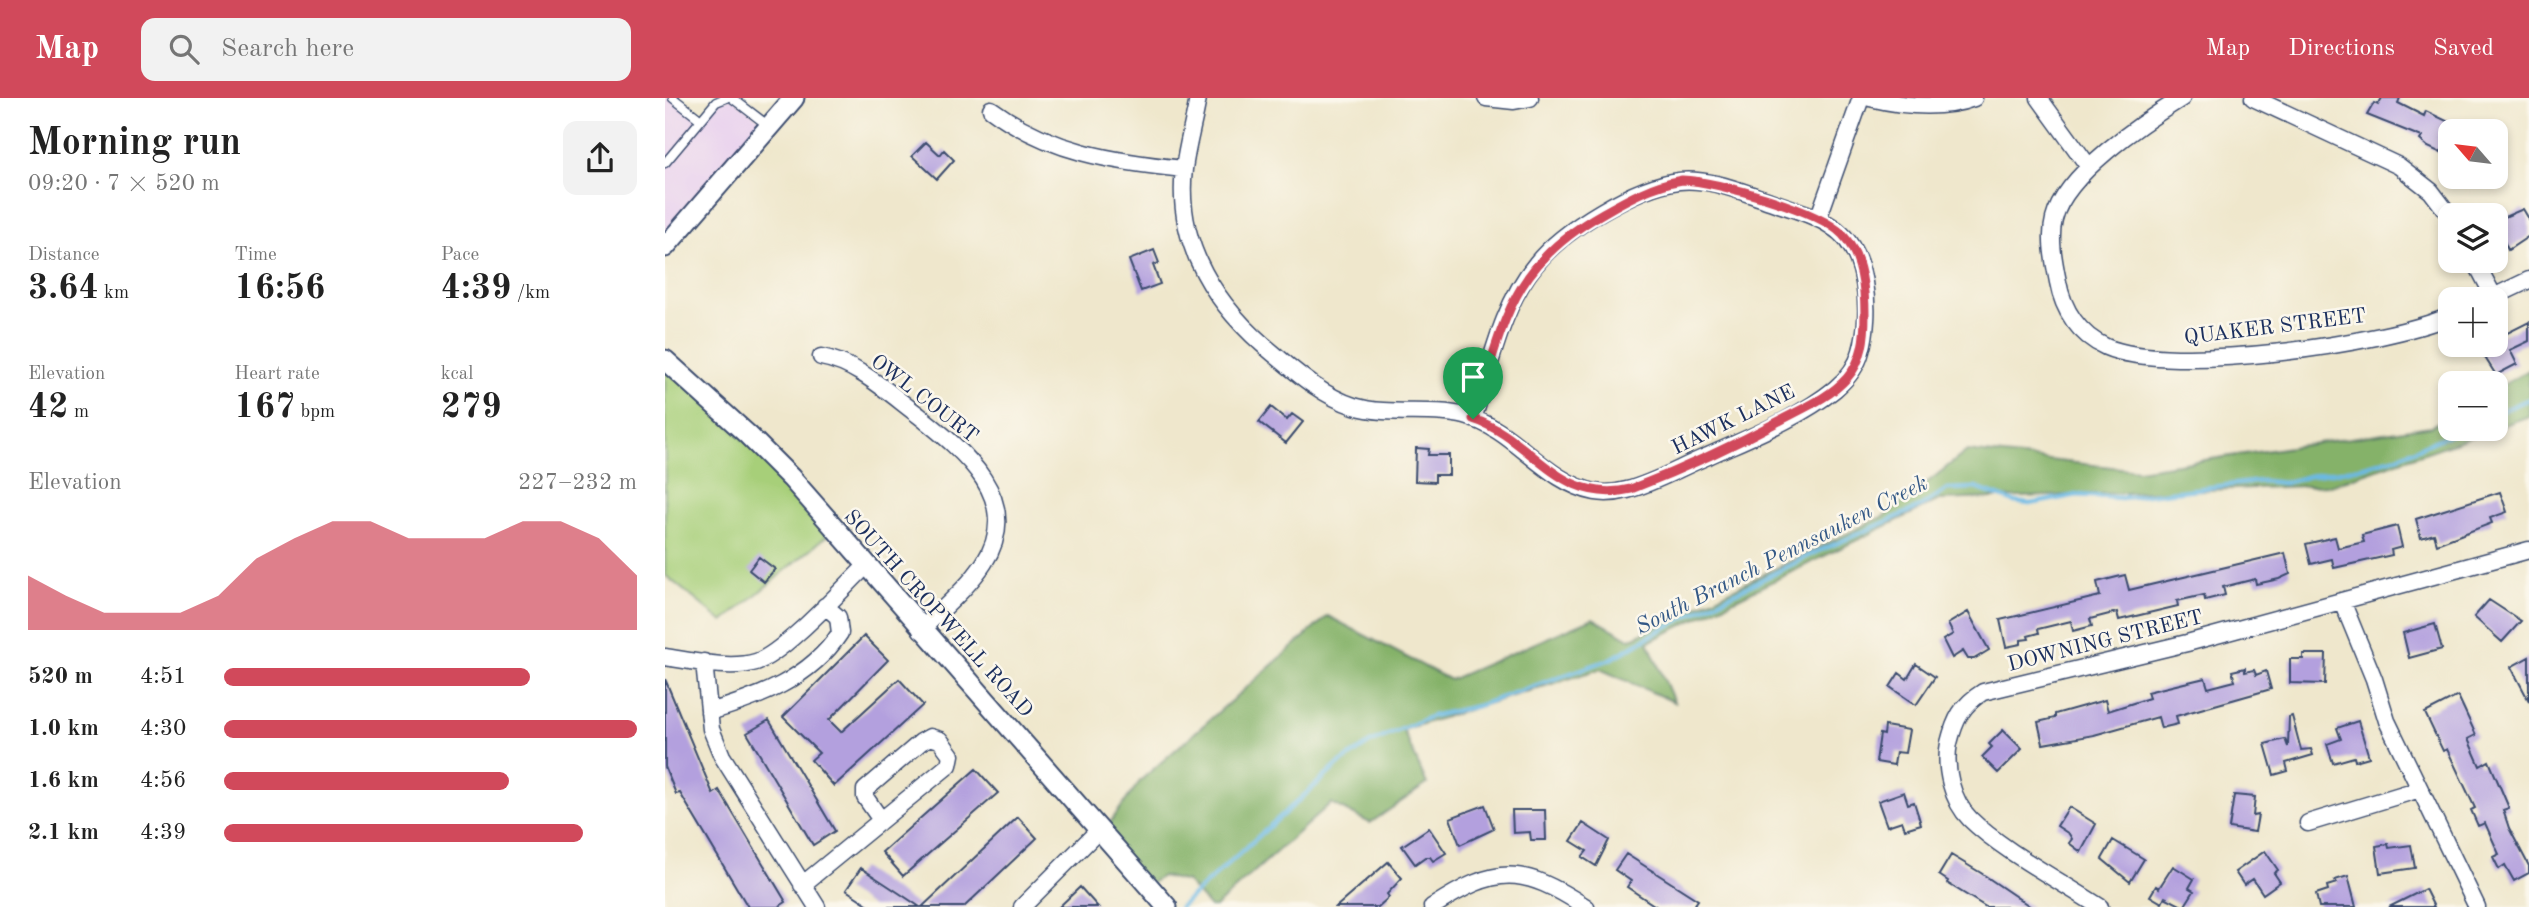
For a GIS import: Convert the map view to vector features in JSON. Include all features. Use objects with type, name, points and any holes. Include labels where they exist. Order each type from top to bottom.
[{"type":"street","points":[[665,247],[794,98]]},
{"type":"street","name":"HAWK LANE","points":[[1198,98],[1184,169],[1187,226],[1200,264],[1222,303],[1258,342],[1311,383],[1341,402],[1379,411],[1449,414],[1473,419],[1495,429],[1566,481],[1597,492],[1615,493],[1646,484],[1728,447],[1818,401],[1845,380],[1856,367],[1864,337],[1865,313],[1861,273],[1850,244],[1841,233],[1818,219],[1723,186],[1682,180],[1636,194],[1576,228],[1537,262],[1518,291],[1473,419]]},
{"type":"street","points":[[1486,98],[1514,101],[1529,98]]},
{"type":"street","points":[[1818,219],[1861,98]]},
{"type":"street","points":[[1870,98],[1914,105],[1963,102],[1975,98]]},
{"type":"street","points":[[2039,98],[2089,167]]},
{"type":"street","name":"QUAKER STREET","points":[[2182,98],[2089,167],[2069,187],[2057,207],[2053,222],[2053,247],[2059,291],[2076,325],[2106,347],[2155,358],[2231,357],[2406,331],[2438,320]]},
{"type":"street","points":[[2253,98],[2399,166],[2431,191],[2440,203]]},
{"type":"street","points":[[991,109],[1025,133],[1054,145],[1131,162],[1184,169]]},
{"type":"street","points":[[2508,290],[2529,280]]},
{"type":"street","name":"OWL COURT","points":[[821,357],[847,365],[912,411],[965,454],[988,483],[996,516],[992,549],[976,574],[921,630]]},
{"type":"street","name":"SOUTH CROPWELL ROAD","points":[[665,360],[765,452],[1167,907]]},
{"type":"street","name":"DOWNING STREET","points":[[2100,907],[1986,832],[1969,818],[1957,801],[1949,775],[1948,750],[1954,722],[1966,702],[1983,692],[2187,643],[2529,551]]},
{"type":"street","points":[[665,657],[704,662],[756,663],[796,634],[866,566]]},
{"type":"street","points":[[2342,601],[2374,679],[2387,720],[2477,907]]},
{"type":"street","points":[[709,712],[770,692],[820,655],[840,633],[838,617],[825,606]]},
{"type":"street","points":[[704,662],[711,729],[722,756],[817,907]]},
{"type":"street","points":[[802,885],[949,765],[951,755],[940,740],[930,737],[921,742],[865,790],[865,797],[881,820]]},
{"type":"street","points":[[2308,823],[2420,789]]},
{"type":"street","points":[[1021,907],[1099,830]]},
{"type":"street","points":[[1432,907],[1464,886],[1495,876],[1518,875],[1548,883],[1586,907]]},
{"type":"lane","points":[[673,98],[701,120]]},
{"type":"lane","points":[[665,163],[716,102],[726,98]]},
{"type":"lane","points":[[732,98],[770,127]]},
{"type":"shaded area","points":[[665,98],[673,98],[701,120],[716,102],[732,98],[770,127],[665,247]]},
{"type":"green space","points":[[665,360],[834,530],[723,622],[665,575]]},
{"type":"green space","points":[[2529,370],[2529,416],[2508,424],[2508,382]]},
{"type":"green space","points":[[2438,422],[2438,441],[2459,441],[2331,485],[1939,500],[1648,642],[1674,702],[1600,669],[1403,730],[1427,784],[1370,823],[1331,803],[1215,907],[1210,907],[1187,882],[1162,876],[1147,886],[1103,832],[1141,780],[1328,616],[1450,680],[1593,618],[1630,639],[1886,515],[1967,451],[2138,470],[2431,426]]},
{"type":"building","points":[[2382,98],[2400,98],[2398,103],[2424,116],[2426,111],[2443,119],[2438,119],[2438,152],[2420,140],[2422,137],[2367,115],[2374,103],[2378,105]]},
{"type":"building","points":[[926,142],[940,155],[944,150],[954,160],[937,179],[912,156]]},
{"type":"building","points":[[2523,209],[2529,219],[2529,236],[2508,250],[2508,215]]},
{"type":"building","points":[[1154,250],[1159,263],[1153,265],[1160,284],[1141,291],[1129,260]]},
{"type":"building","points":[[2529,322],[2529,341],[2510,350],[2517,364],[2504,371],[2493,371],[2485,357],[2508,357],[2508,332]]},
{"type":"building","points":[[1271,407],[1287,420],[1292,414],[1303,422],[1286,443],[1259,422]]},
{"type":"building","points":[[1416,448],[1429,449],[1428,455],[1449,455],[1449,475],[1435,475],[1435,482],[1415,481]]},
{"type":"building","points":[[2500,492],[2507,512],[2490,518],[2492,523],[2437,544],[2434,534],[2421,538],[2416,519]]},
{"type":"building","points":[[2397,526],[2402,547],[2391,550],[2392,555],[2334,568],[2332,559],[2311,564],[2306,544],[2335,537],[2338,548],[2364,542],[2362,535]]},
{"type":"building","points":[[2285,553],[2290,574],[2279,579],[2256,584],[2255,579],[2223,587],[2225,595],[2205,600],[2204,595],[2177,601],[2178,606],[2119,620],[2117,612],[2090,619],[2092,626],[2073,631],[2071,621],[2038,629],[2039,633],[2021,640],[2021,644],[2006,647],[2000,620],[2100,596],[2097,582],[2125,575],[2129,590]]},
{"type":"building","points":[[759,557],[775,569],[764,582],[749,570]]},
{"type":"building","points":[[2489,600],[2521,621],[2502,642],[2474,617]]},
{"type":"building","points":[[1968,612],[1989,650],[1974,659],[1968,659],[1963,651],[1952,658],[1943,640],[1953,634],[1948,624]]},
{"type":"building","points":[[2435,624],[2442,649],[2409,658],[2403,633]]},
{"type":"building","points":[[864,636],[888,660],[829,720],[841,732],[899,679],[923,705],[834,786],[811,760],[819,753],[783,717]]},
{"type":"building","points":[[2303,654],[2326,654],[2325,684],[2290,683],[2290,659],[2303,659]]},
{"type":"building","points":[[2529,657],[2529,701],[2511,667]]},
{"type":"building","points":[[1916,664],[1935,677],[1916,705],[1890,687],[1899,673],[1907,679]]},
{"type":"building","points":[[2245,668],[2245,672],[2254,670],[2256,675],[2266,671],[2271,689],[2176,716],[2178,724],[2161,728],[2158,717],[2094,735],[2043,744],[2038,722],[2055,718],[2055,714],[2105,700],[2108,711],[2149,698],[2147,692],[2205,678],[2208,688],[2235,681],[2232,671]]},
{"type":"building","points":[[665,679],[713,794],[719,790],[786,902],[778,907],[748,907],[680,793],[676,794],[665,767]]},
{"type":"building","points":[[2458,696],[2476,735],[2468,739],[2480,766],[2489,761],[2509,808],[2503,810],[2509,828],[2529,866],[2529,873],[2514,881],[2505,865],[2499,869],[2493,857],[2499,854],[2485,823],[2478,826],[2471,810],[2475,808],[2447,749],[2443,751],[2425,713]]},
{"type":"building","points":[[2292,716],[2301,750],[2311,749],[2313,755],[2286,763],[2288,771],[2274,775],[2265,744],[2285,739],[2288,747],[2289,717]]},
{"type":"building","points":[[769,720],[835,831],[813,845],[747,733]]},
{"type":"building","points":[[2358,721],[2369,757],[2355,761],[2354,757],[2333,763],[2327,744],[2341,739],[2337,728]]},
{"type":"building","points":[[1885,726],[1909,730],[1905,753],[1896,752],[1894,765],[1876,762],[1880,734],[1884,735]]},
{"type":"building","points":[[2003,730],[2022,749],[1998,773],[1982,757],[1992,747],[1989,744]]},
{"type":"building","points":[[976,769],[998,793],[903,876],[882,852]]},
{"type":"building","points":[[1904,792],[1908,804],[1914,802],[1921,824],[1905,829],[1902,821],[1887,826],[1878,801]]},
{"type":"building","points":[[2234,795],[2255,797],[2253,816],[2258,815],[2255,832],[2229,828]]},
{"type":"building","points":[[1485,805],[1494,829],[1460,845],[1450,818]]},
{"type":"building","points":[[2069,807],[2096,824],[2081,852],[2069,843],[2072,839],[2069,834],[2057,826]]},
{"type":"building","points":[[1512,810],[1545,810],[1546,840],[1531,840],[1530,832],[1513,833]]},
{"type":"building","points":[[1018,817],[1037,838],[964,907],[922,907]]},
{"type":"building","points":[[1583,823],[1609,840],[1596,866],[1582,857],[1587,851],[1571,841]]},
{"type":"building","points":[[1429,828],[1446,853],[1433,861],[1430,857],[1425,857],[1415,864],[1402,846]]},
{"type":"building","points":[[2113,840],[2144,859],[2130,882],[2102,859]]},
{"type":"building","points":[[2388,844],[2389,848],[2411,845],[2415,868],[2380,873],[2376,846]]},
{"type":"building","points":[[2265,851],[2278,870],[2274,873],[2280,882],[2263,894],[2253,879],[2244,885],[2235,872]]},
{"type":"building","points":[[1626,854],[1698,900],[1693,907],[1657,907],[1627,887],[1631,881],[1615,870]]},
{"type":"building","points":[[1951,855],[2031,907],[1986,907],[1947,883],[1948,881],[1939,875]]},
{"type":"building","points":[[1388,862],[1402,878],[1378,907],[1336,907]]},
{"type":"building","points":[[2173,866],[2194,879],[2189,888],[2194,891],[2184,907],[2165,897],[2162,903],[2150,896],[2156,886],[2159,888]]},
{"type":"building","points":[[861,868],[920,907],[872,907],[846,890]]},
{"type":"building","points":[[2348,876],[2356,907],[2319,907],[2316,894],[2328,890],[2327,886],[2337,883],[2335,880]]},
{"type":"building","points":[[1080,887],[1098,907],[1059,907]]},
{"type":"building","points":[[2425,889],[2434,907],[2389,907]]},
{"type":"waterway","name":"South Branch Pennsauken Creek","points":[[2508,408],[2529,399]]},
{"type":"waterway","name":"South Branch Pennsauken Creek","points":[[1180,907],[1339,764],[1370,743],[1432,716],[1477,706],[1611,659],[1662,629],[1817,552],[1922,506],[1947,489],[1976,488],[2014,502],[2030,504],[2077,495],[2121,498],[2262,481],[2284,483],[2358,468],[2397,457],[2438,440]]},
{"type":"route","points":[[1682,180],[1715,184],[1807,215],[1831,226],[1850,244],[1861,273],[1865,305],[1864,337],[1856,367],[1845,380],[1818,401],[1763,431],[1646,484],[1615,493],[1597,492],[1566,481],[1495,429],[1473,419],[1510,308],[1537,262],[1576,228],[1636,194],[1682,180]]}]
